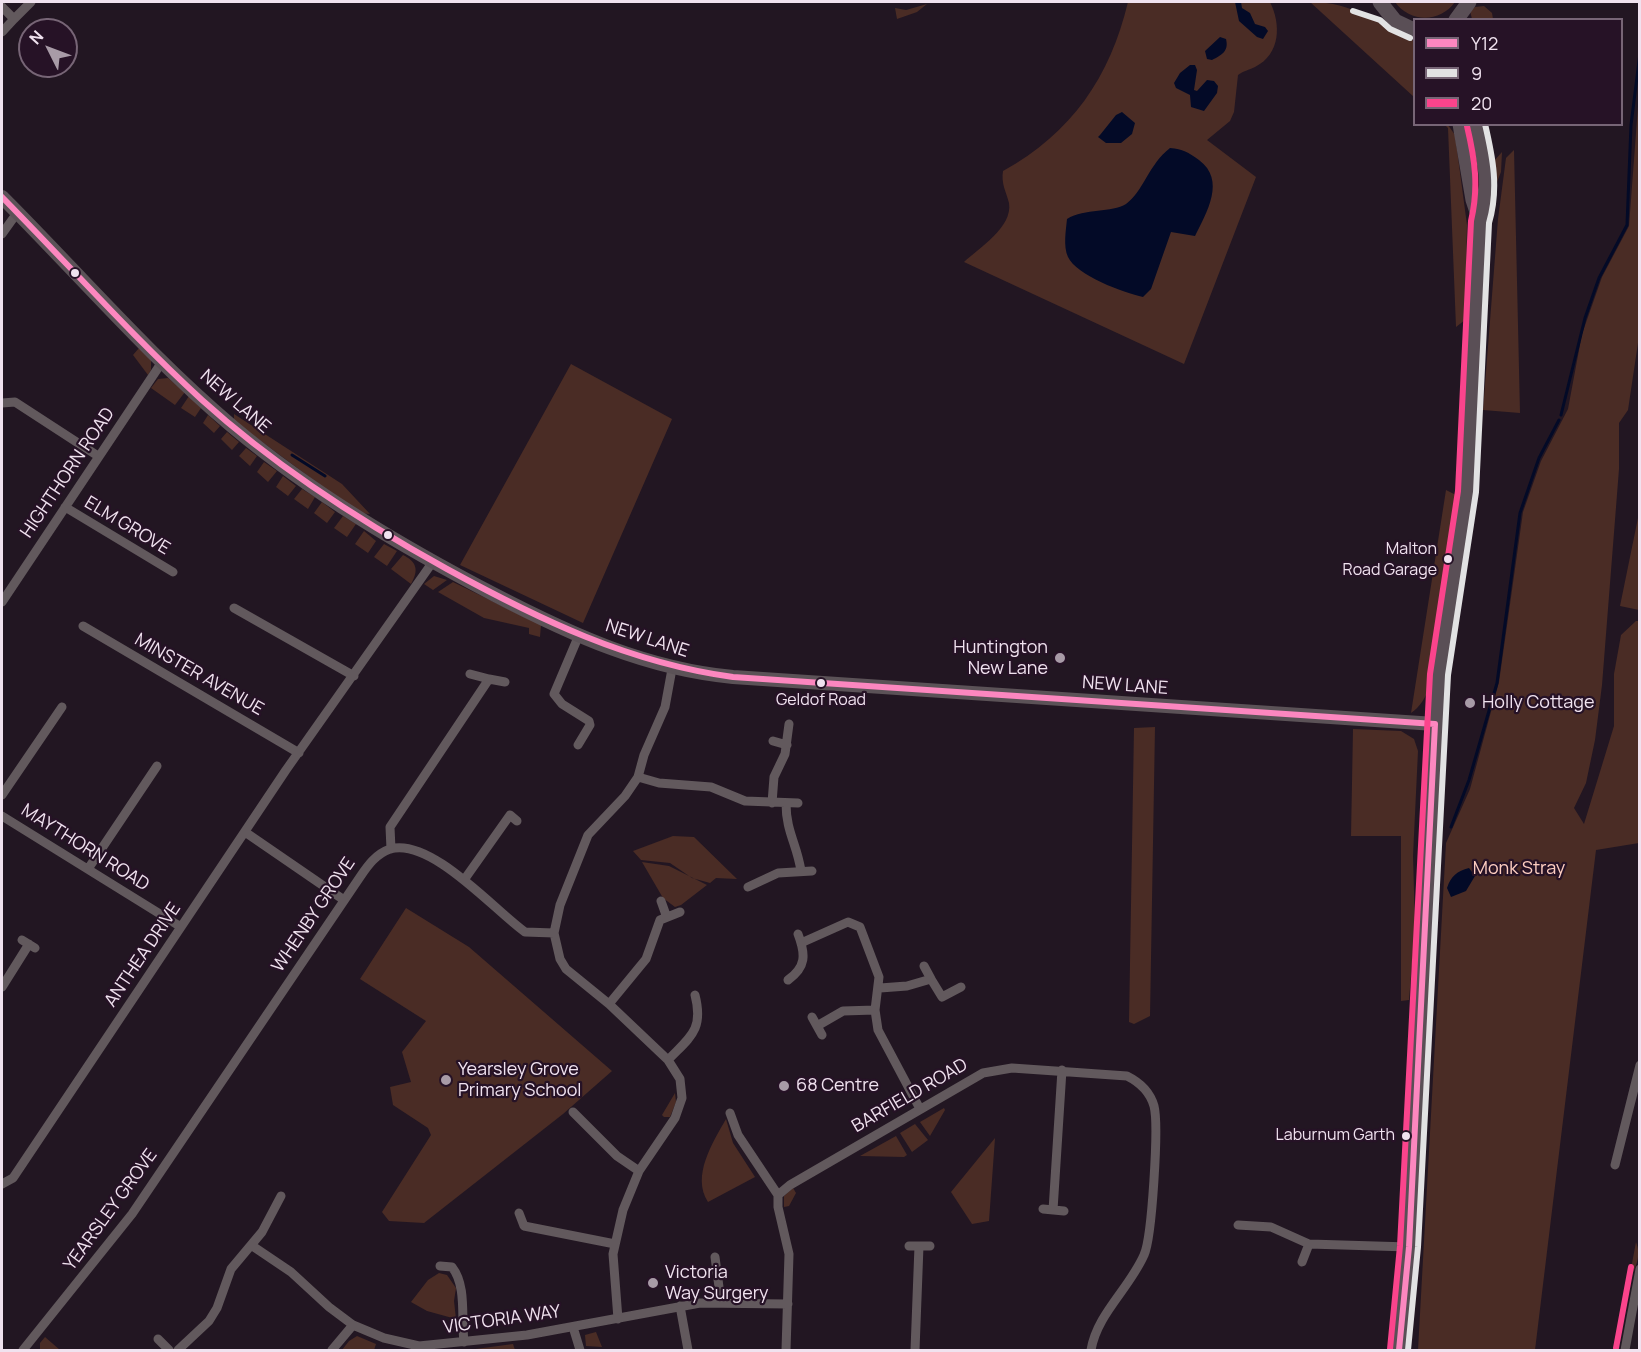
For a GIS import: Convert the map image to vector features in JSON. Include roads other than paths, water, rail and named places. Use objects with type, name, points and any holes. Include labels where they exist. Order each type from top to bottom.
[{"type":"main road","points":[[1380,2],[1395,21],[1413,30]]},
{"type":"main road","points":[[1460,126],[1473,200],[1480,221]]},
{"type":"main road","points":[[1399,1350],[1409,1247],[1438,674],[1467,492],[1480,221],[1487,202],[1488,190],[1476,126]]},
{"type":"street","points":[[2,32],[31,2]]},
{"type":"street","points":[[2,7],[14,19]]},
{"type":"street","name":"NEW LANE","points":[[2,197],[162,362],[233,427],[329,499],[432,563],[579,635],[634,658],[672,669],[714,675],[1436,724]]},
{"type":"street","points":[[2,234],[17,213]]},
{"type":"street","name":"HIGHTHORN ROAD","points":[[2,602],[162,362]]},
{"type":"street","points":[[2,403],[15,402],[98,456]]},
{"type":"street","name":"ELM GROVE","points":[[64,507],[173,573]]},
{"type":"street","name":"ANTHEA DRIVE","points":[[2,1184],[12,1178],[245,832],[432,563]]},
{"type":"street","points":[[234,608],[354,676]]},
{"type":"street","name":"MINSTER AVENUE","points":[[83,626],[299,753]]},
{"type":"street","points":[[578,745],[590,725],[589,721],[562,704],[554,694],[579,635]]},
{"type":"street","points":[[618,1319],[613,1265],[623,1210],[639,1171],[675,1118],[682,1098],[680,1079],[668,1060],[609,1004],[566,969],[560,959],[554,933],[560,905],[588,835],[600,819],[625,796],[638,777],[644,755],[665,707],[672,669]]},
{"type":"street","points":[[470,674],[505,682]]},
{"type":"street","points":[[489,679],[390,827],[391,849],[415,851],[464,880],[525,933],[554,933]]},
{"type":"street","points":[[2,795],[62,707]]},
{"type":"street","points":[[772,803],[774,777],[787,744],[789,724]]},
{"type":"street","points":[[773,741],[787,744]]},
{"type":"street","points":[[88,869],[157,766]]},
{"type":"street","points":[[638,777],[659,783],[704,786],[745,801],[798,803]]},
{"type":"street","points":[[786,803],[786,825],[797,848],[801,871]]},
{"type":"street","points":[[464,880],[514,815]]},
{"type":"street","name":"MAYTHORN ROAD","points":[[2,816],[181,927]]},
{"type":"street","points":[[245,832],[344,900]]},
{"type":"street","name":"WHENBY GROVE","points":[[219,1084],[367,866],[391,849]]},
{"type":"street","points":[[748,887],[778,873],[812,871]]},
{"type":"street","points":[[662,901],[666,915]]},
{"type":"street","points":[[609,1004],[646,960],[656,927],[666,915],[680,912]]},
{"type":"street","points":[[788,980],[802,967],[804,952],[800,939],[840,925],[854,923],[860,927],[877,967],[879,988],[875,1019],[883,1041],[920,1109]]},
{"type":"street","points":[[2,987],[28,944]]},
{"type":"street","points":[[924,966],[942,997],[961,987]]},
{"type":"street","points":[[879,988],[907,986],[931,979]]},
{"type":"street","points":[[668,1060],[699,1023],[695,995]]},
{"type":"street","points":[[822,1035],[814,1021],[843,1011],[875,1010]]},
{"type":"street","points":[[1615,1165],[1640,1065]]},
{"type":"street","name":"BARFIELD ROAD","points":[[778,1195],[790,1185],[975,1077],[993,1070],[1012,1068],[1117,1073],[1141,1086],[1152,1102],[1156,1121],[1148,1244],[1135,1271],[1102,1321],[1091,1350]]},
{"type":"street","points":[[1062,1070],[1048,1210],[1064,1211]]},
{"type":"street","name":"YEARSLEY GROVE","points":[[23,1350],[132,1214],[219,1084]]},
{"type":"street","points":[[573,1112],[617,1156],[639,1171]]},
{"type":"street","points":[[730,1113],[738,1135],[778,1195],[778,1207],[789,1254],[786,1350]]},
{"type":"street","points":[[178,1350],[209,1321],[217,1308],[231,1269],[270,1219],[281,1196]]},
{"type":"street","points":[[519,1213],[524,1226],[615,1244]]},
{"type":"street","points":[[1238,1225],[1271,1227],[1309,1244],[1409,1247]]},
{"type":"street","points":[[1302,1262],[1309,1244]]},
{"type":"street","name":"VICTORIA WAY","points":[[250,1245],[291,1272],[328,1307],[353,1325],[403,1344],[436,1346],[573,1327],[680,1306],[721,1302],[788,1304]]},
{"type":"street","points":[[915,1350],[914,1246],[930,1246]]},
{"type":"street","points":[[715,1257],[721,1302]]},
{"type":"street","points":[[440,1266],[452,1267],[461,1287],[464,1342]]},
{"type":"street","points":[[1625,1350],[1640,1269]]},
{"type":"street","points":[[680,1306],[688,1350]]},
{"type":"street","points":[[332,1350],[353,1325]]},
{"type":"street","points":[[573,1327],[580,1350]]},
{"type":"street","points":[[158,1339],[169,1350]]},
{"type":"water","points":[[1235,2],[1241,2],[1242,8],[1250,13],[1255,24],[1265,27],[1268,31],[1263,39],[1257,37],[1239,21]]},
{"type":"water","points":[[1220,37],[1226,39],[1226,50],[1212,60],[1207,59],[1205,51]]},
{"type":"water","points":[[1190,65],[1195,65],[1197,70],[1194,90],[1197,91],[1207,80],[1214,81],[1218,86],[1217,93],[1204,111],[1191,107],[1190,95],[1176,88],[1174,83],[1180,73]]},
{"type":"water","points":[[1122,112],[1135,123],[1132,134],[1121,143],[1106,143],[1098,137],[1116,115]]},
{"type":"water","points":[[1170,148],[1182,150],[1195,157],[1207,168],[1211,177],[1212,196],[1195,236],[1171,232],[1151,289],[1143,297],[1124,292],[1090,277],[1073,264],[1066,253],[1067,219],[1082,213],[1113,209],[1126,204]]},
{"type":"water","points":[[1469,868],[1475,876],[1466,891],[1451,897],[1447,888],[1450,880],[1458,872]]},
{"type":"waterway","points":[[1561,415],[1585,318],[1599,278],[1627,225],[1631,125],[1640,53]]},
{"type":"waterway","points":[[1451,827],[1469,780],[1497,683],[1520,513],[1539,458],[1559,420]]},
{"type":"waterway","points":[[292,455],[325,476]]},
{"type":"place","name":"Malton Road Garage","points":[[1448,559]]},
{"type":"place","name":"Huntington New Lane","points":[[1060,658]]},
{"type":"place","name":"Geldof Road","points":[[821,683]]},
{"type":"place","name":"Holly Cottage","points":[[1470,703]]},
{"type":"place","name":"Yearsley Grove Primary School","points":[[446,1080]]},
{"type":"place","name":"68 Centre","points":[[784,1086]]},
{"type":"place","name":"Laburnum Garth","points":[[1406,1136]]},
{"type":"place","name":"Victoria Way Surgery","points":[[653,1283]]},
{"type":"park label","name":"Monk Stray","points":[[1519,869]]}]
